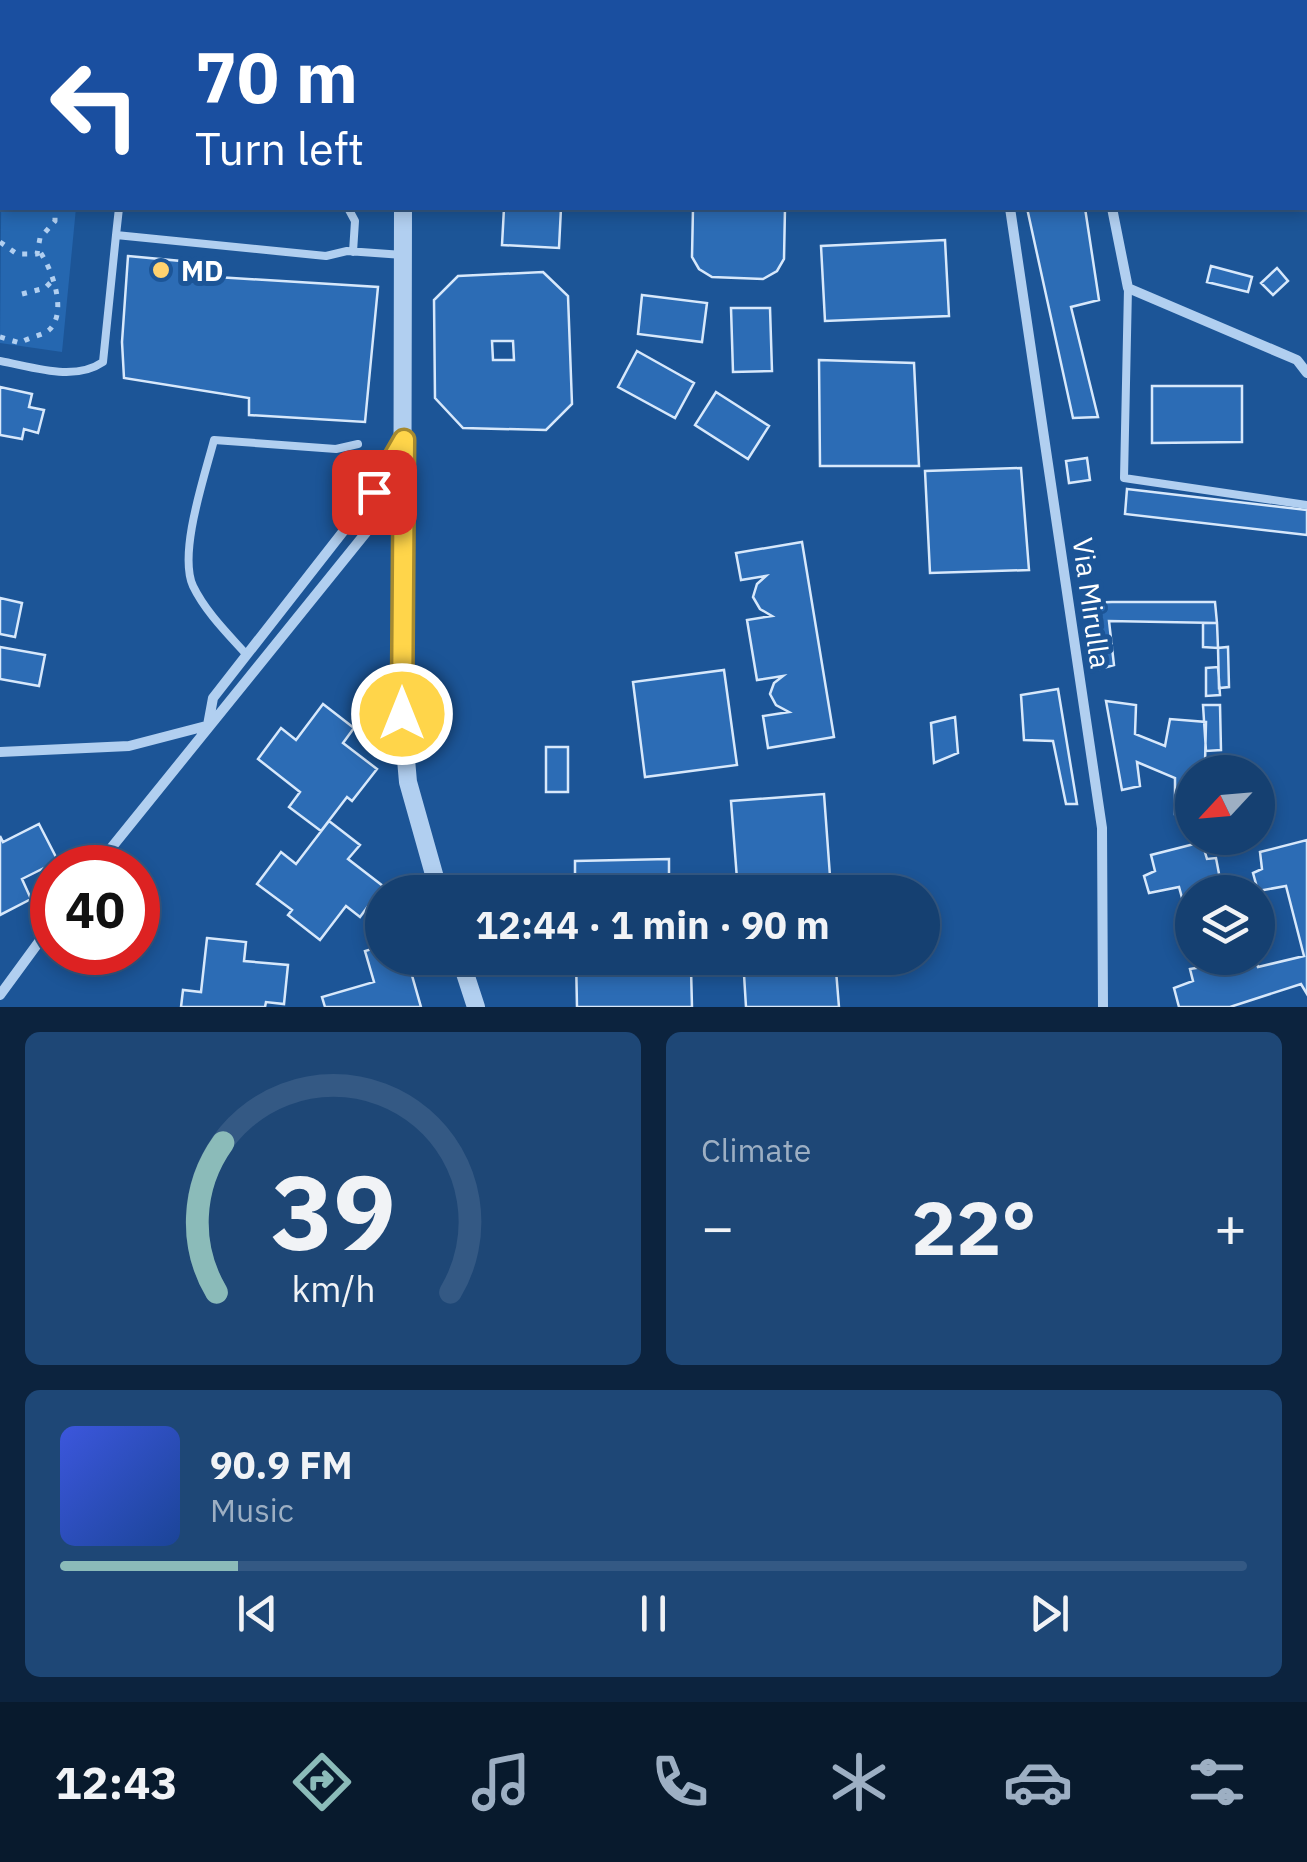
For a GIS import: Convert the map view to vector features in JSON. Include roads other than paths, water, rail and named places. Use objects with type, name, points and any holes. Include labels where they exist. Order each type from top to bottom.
[{"type":"street","points":[[403,210],[404,750],[415,814],[434,875]]},
{"type":"street","name":"Via Mirulla","points":[[1011,210],[1102,828],[1103,1007]]},
{"type":"street","points":[[1112,210],[1128,288],[1297,360],[1307,373]]},
{"type":"street","points":[[208,726],[213,698],[374,492],[404,440]]},
{"type":"street","points":[[112,845],[403,488]]},
{"type":"street","points":[[0,752],[129,746],[208,726]]},
{"type":"street","points":[[0,995],[30,954]]},
{"type":"street","points":[[466,975],[476,1007]]},
{"type":"lane","points":[[0,361],[66,372],[90,371],[103,362],[119,210]]},
{"type":"lane","points":[[349,210],[355,221],[354,252]]},
{"type":"lane","points":[[116,235],[326,256],[354,252],[403,255]]},
{"type":"lane","points":[[1128,288],[1124,478],[1307,505]]},
{"type":"lane","points":[[246,654],[219,625],[191,583],[189,551],[214,440],[336,450],[358,444]]},
{"type":"place","name":"MD","points":[[161,270]]}]
